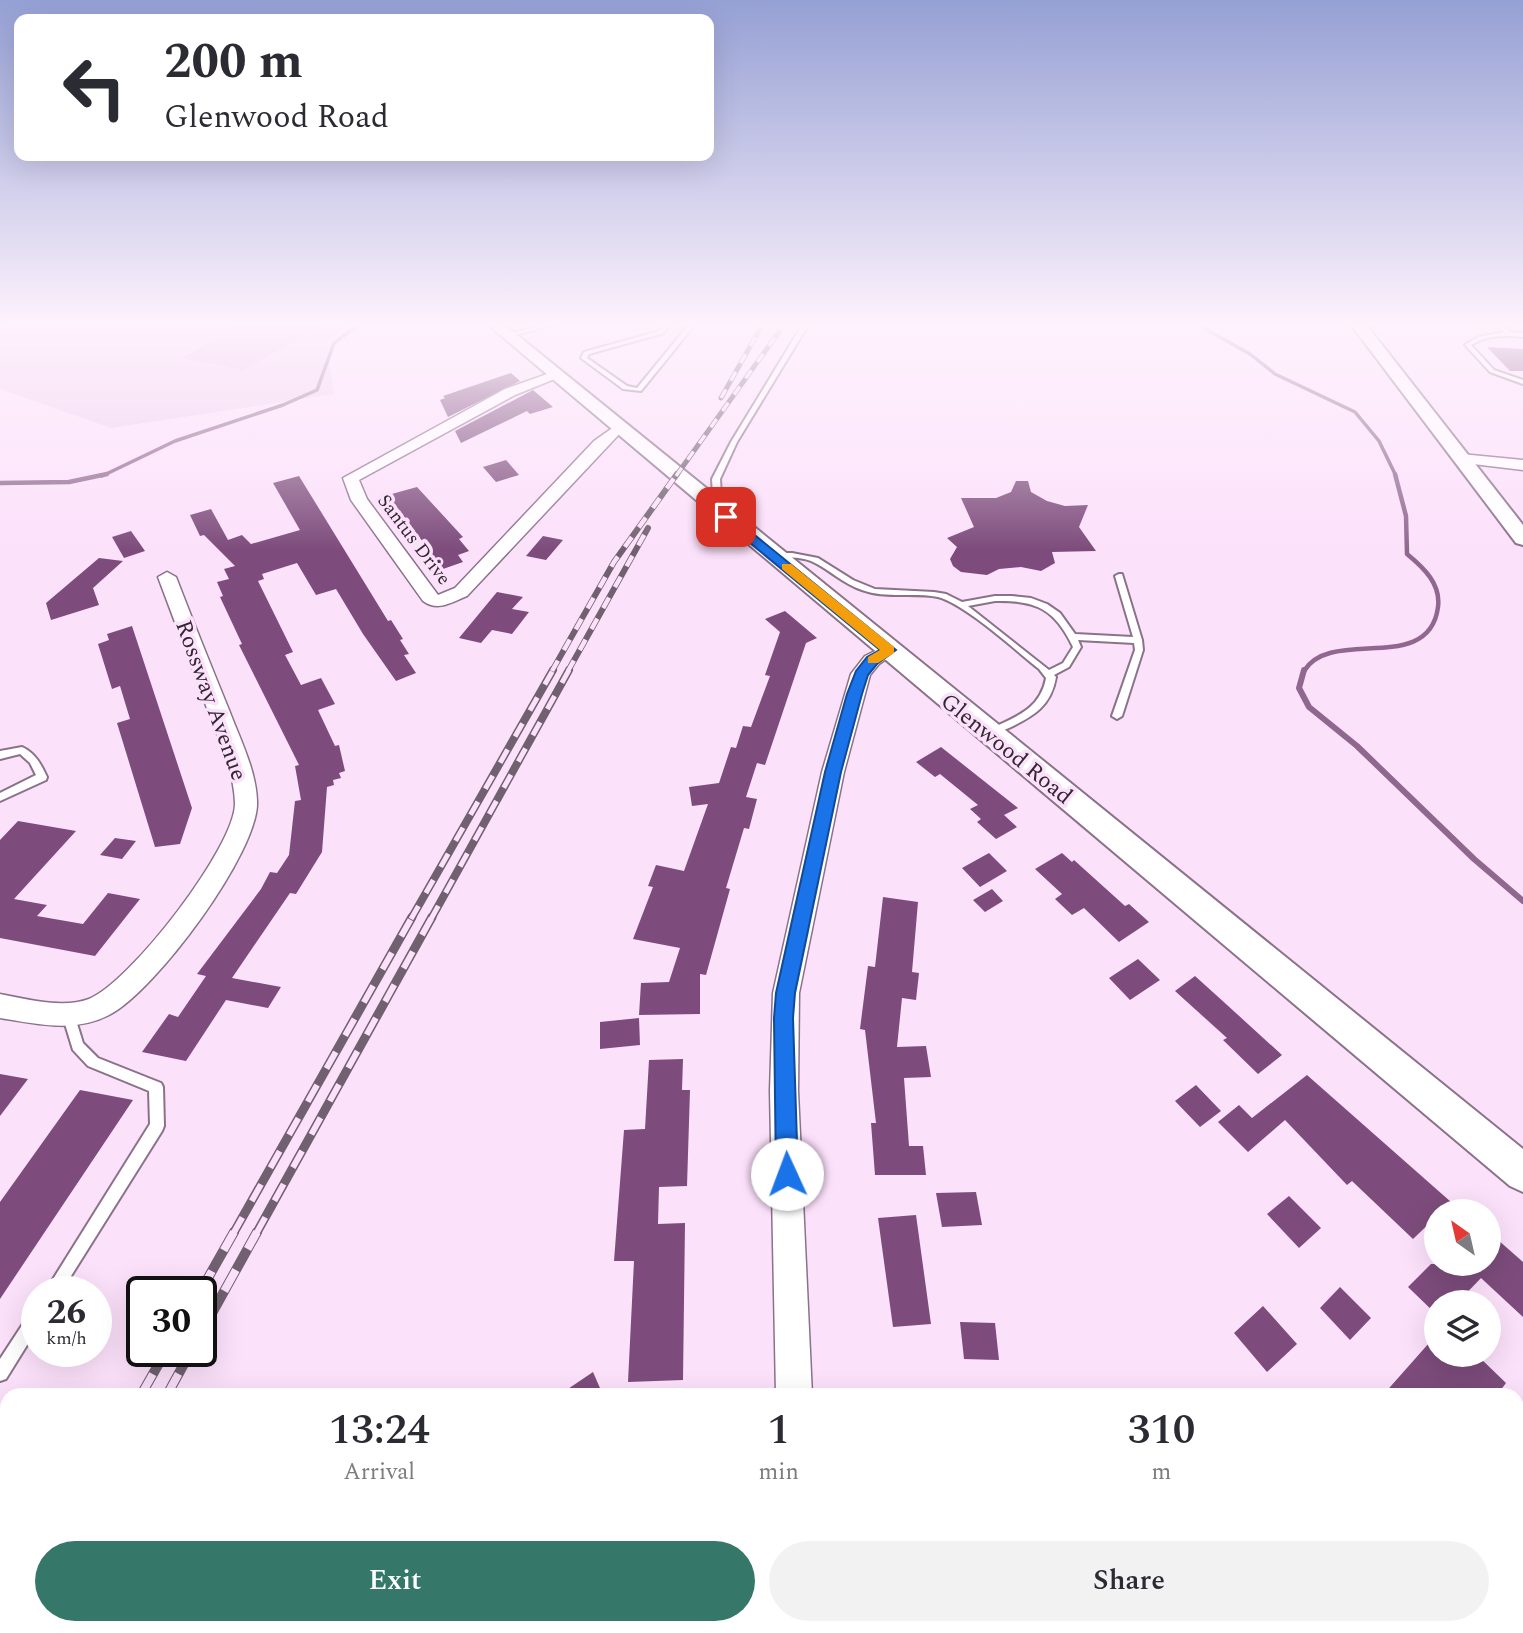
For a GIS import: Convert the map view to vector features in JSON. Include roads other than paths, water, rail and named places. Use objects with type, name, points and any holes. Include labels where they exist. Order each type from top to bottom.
[{"type":"street","name":"Santus Drive","points":[[499,398],[351,478],[351,485],[359,500],[429,597],[436,602],[451,598],[468,586],[599,444],[618,428]]},
{"type":"street","name":"Glenwood Road","points":[[582,398],[1523,1173]]},
{"type":"street","points":[[1415,398],[1523,539]]},
{"type":"street","points":[[1461,458],[1523,465]]},
{"type":"street","name":"Rossway Avenue","points":[[2,1009],[68,1014],[100,1007],[118,995],[148,966],[212,881],[235,842],[245,818],[245,789],[237,759],[167,577]]},
{"type":"street","points":[[794,1388],[784,1091],[786,993],[833,772],[861,674],[872,660],[889,650]]},
{"type":"lane","points":[[711,505],[717,496],[716,480],[734,442],[761,398]]},
{"type":"lane","points":[[772,555],[800,554],[817,559],[865,589],[903,596],[943,596],[959,605],[1048,674],[1050,690],[1039,708],[988,733]]},
{"type":"lane","points":[[1117,716],[1136,659],[1139,640],[1119,576]]},
{"type":"lane","points":[[959,605],[1006,596],[1021,597],[1049,610],[1074,637],[1077,647],[1072,659],[1048,674]]},
{"type":"lane","points":[[1074,637],[1139,640]]},
{"type":"lane","points":[[0,755],[22,750],[34,761],[42,777],[0,797]]},
{"type":"lane","points":[[62,1276],[157,1126],[156,1087],[93,1062],[78,1046],[68,1014]]},
{"type":"lane","points":[[0,1373],[21,1340]]},
{"type":"waterway","points":[[106,474],[175,441],[298,398]]},
{"type":"waterway","points":[[1326,398],[1355,412],[1379,441],[1396,476]]},
{"type":"waterway","points":[[0,483],[69,482],[106,474]]},
{"type":"waterway","points":[[1304,671],[1317,658],[1335,652],[1399,646],[1417,640],[1431,628],[1438,607],[1437,591],[1425,571],[1407,554],[1406,516],[1395,474]]},
{"type":"waterway","points":[[1304,670],[1299,688],[1309,707],[1357,746],[1474,859],[1523,901]]},
{"type":"railway","points":[[676,476],[732,398]]},
{"type":"railway","points":[[552,671],[614,562],[677,474]]},
{"type":"railway","points":[[568,671],[648,528]]},
{"type":"railway","points":[[411,919],[553,670]]},
{"type":"railway","points":[[431,919],[569,670]]},
{"type":"railway","points":[[233,1234],[412,917]]},
{"type":"railway","points":[[256,1234],[432,917]]},
{"type":"railway","points":[[209,1276],[234,1232]]},
{"type":"railway","points":[[217,1304],[257,1232]]},
{"type":"railway","points":[[145,1388],[157,1367]]},
{"type":"railway","points":[[171,1388],[182,1367]]}]
